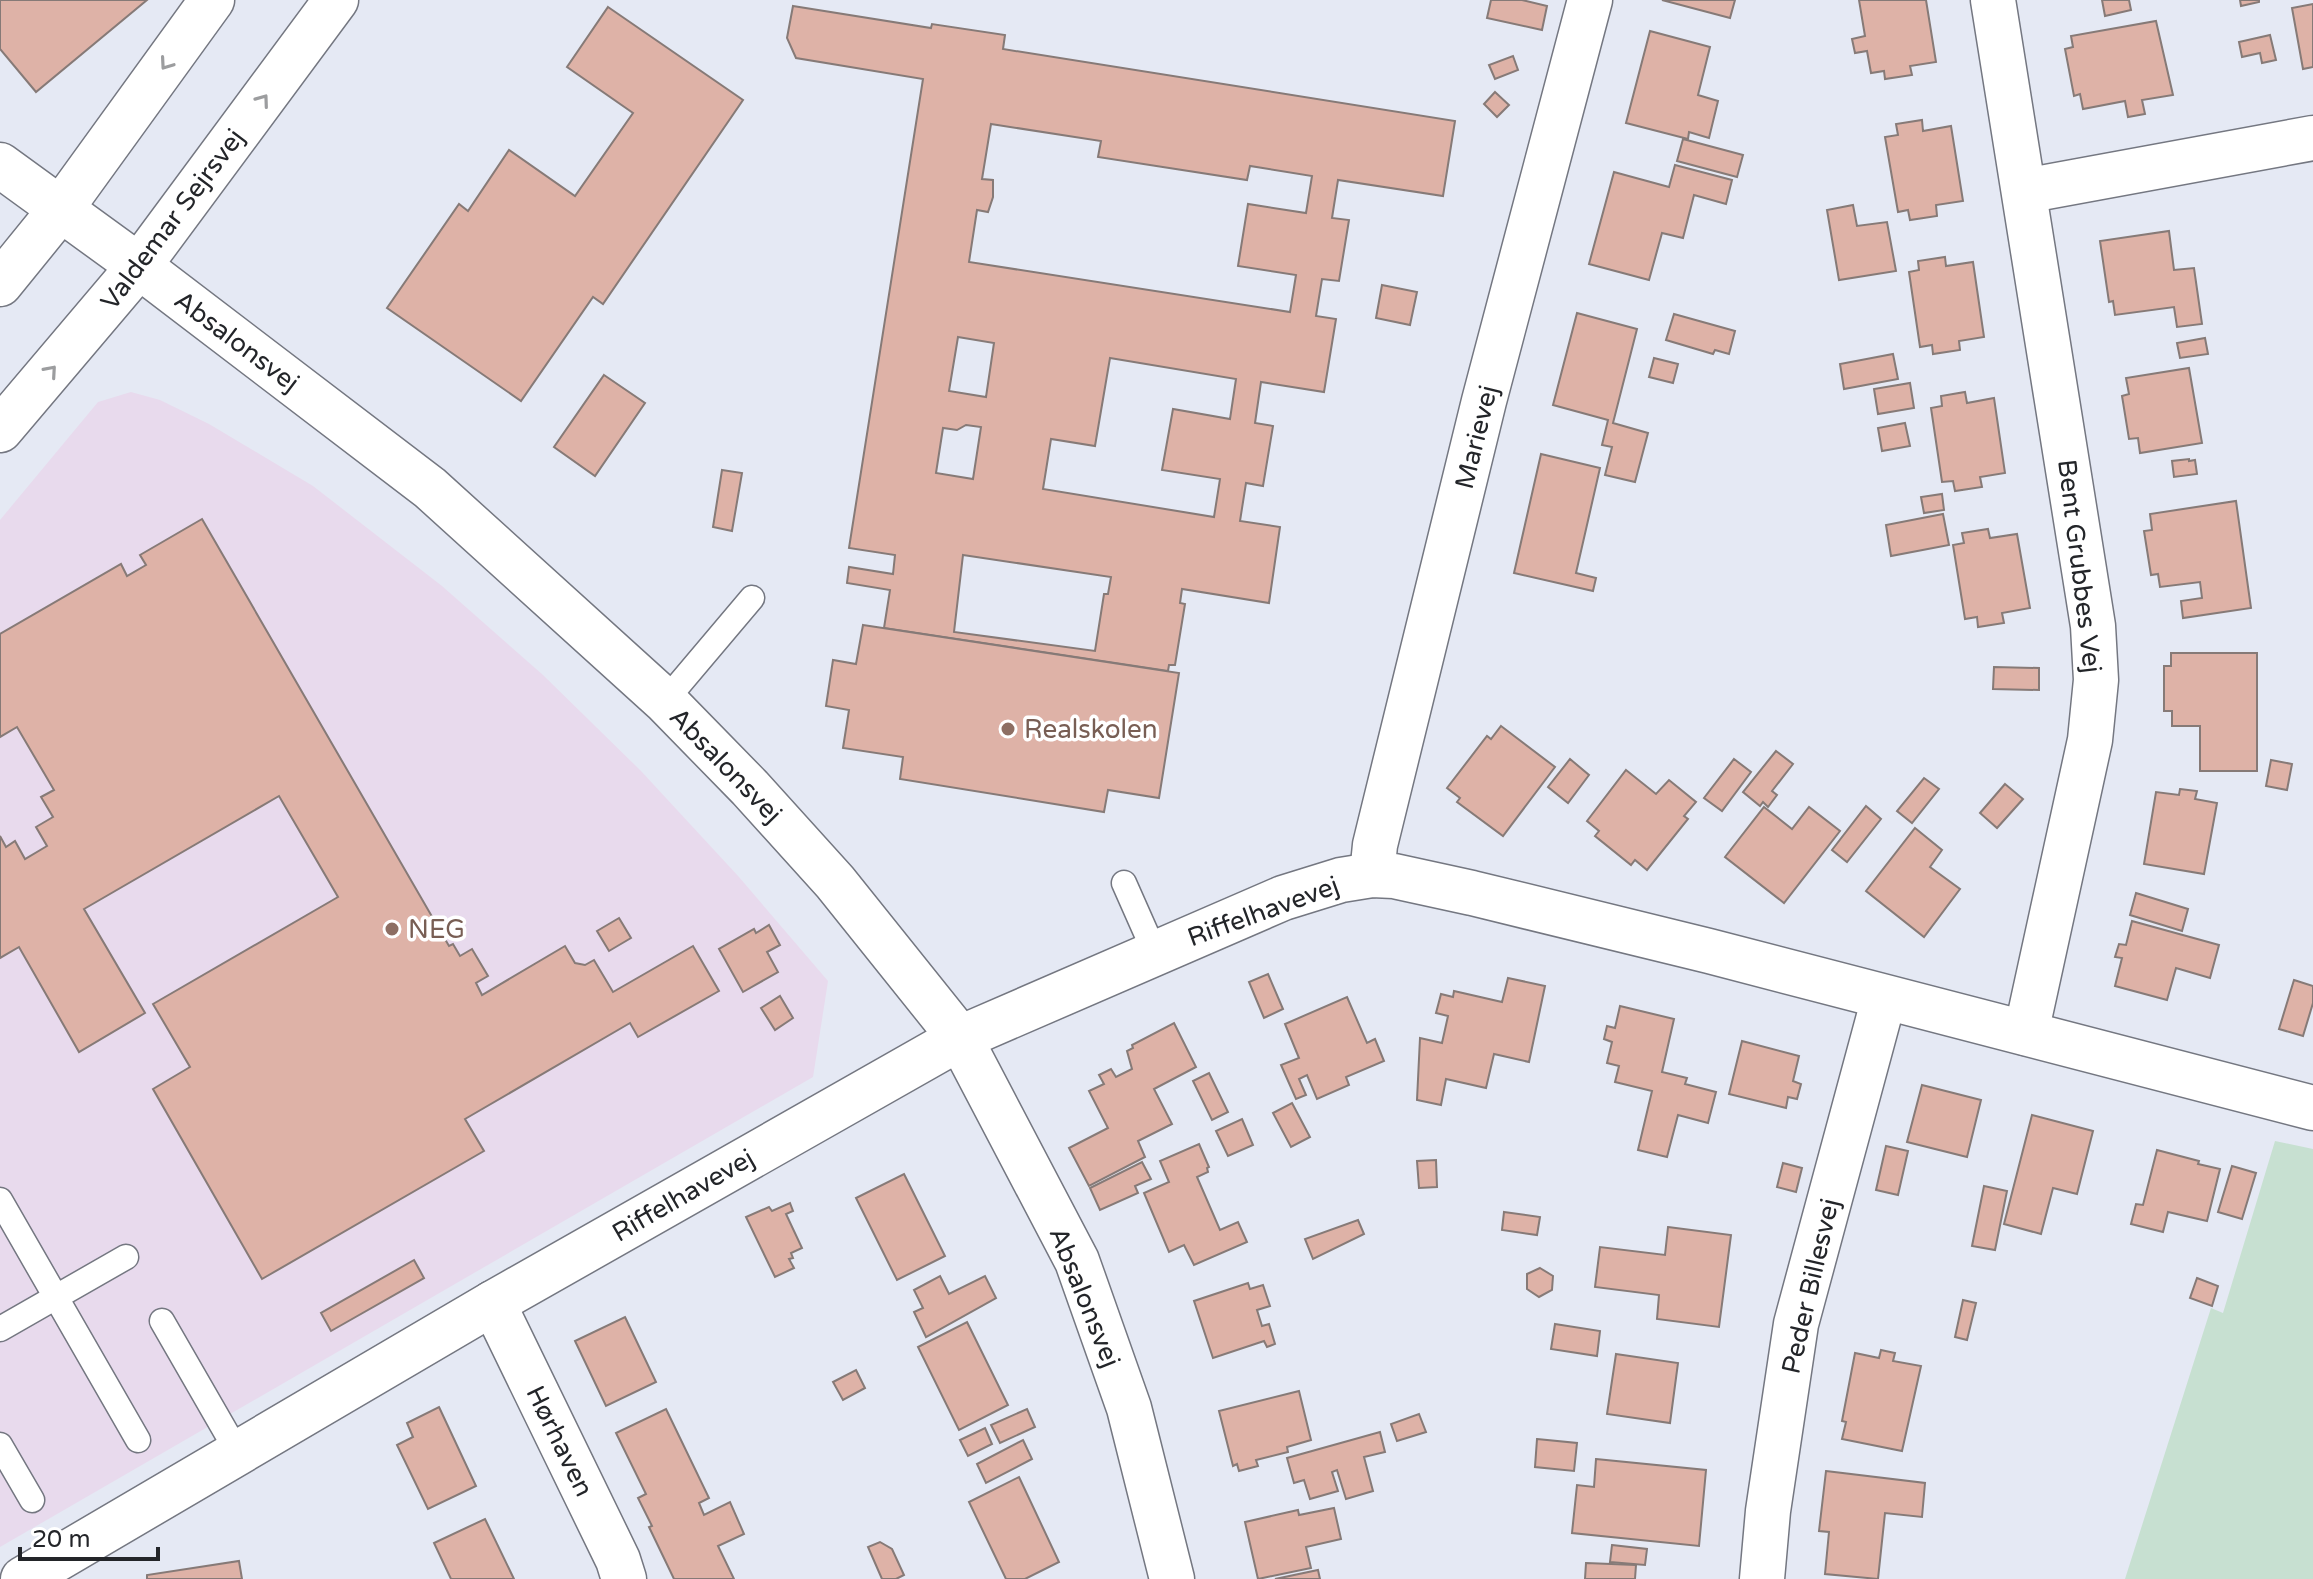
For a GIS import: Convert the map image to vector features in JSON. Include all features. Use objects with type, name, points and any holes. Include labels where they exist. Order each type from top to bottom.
[{"type":"street","points":[[0,284],[60,210],[212,0]]},
{"type":"street","name":"Valdemar Sejrsvej","points":[[0,430],[139,266],[336,0]]},
{"type":"street","name":"Marievej","points":[[1372,875],[1375,845],[1478,425],[1590,0]]},
{"type":"street","name":"Bent Grubbes Vej","points":[[1993,0],[2093,626],[2096,680],[2090,740],[2026,1033]]},
{"type":"street","points":[[2025,191],[2313,138]]},
{"type":"street","name":"Absalonsvej","points":[[0,165],[139,266],[430,488],[665,701],[835,882],[960,1038],[1077,1261],[1129,1408],[1172,1579]]},
{"type":"street","points":[[1372,875],[1394,876],[1472,893],[2313,1108]]},
{"type":"street","name":"Riffelhavevej","points":[[23,1579],[493,1303],[960,1038],[1283,898],[1341,880],[1372,875]]},
{"type":"street","name":"Peder Billesvej","points":[[1762,1579],[1768,1511],[1796,1324],[1884,998]]},
{"type":"street","name":"Hørhaven","points":[[493,1303],[618,1560],[624,1579]]},
{"type":"lane","points":[[665,701],[752,598]]},
{"type":"lane","points":[[1124,883],[1155,953]]},
{"type":"lane","points":[[0,1200],[138,1440]]},
{"type":"lane","points":[[0,1329],[126,1257]]},
{"type":"lane","points":[[162,1321],[238,1453]]},
{"type":"lane","points":[[0,1445],[32,1500]]},
{"type":"shaded area","name":"NEG","points":[[131,392],[160,400],[209,424],[313,486],[442,586],[543,675],[641,771],[739,877],[828,981],[813,1077],[0,1547],[0,520],[98,402]]},
{"type":"green space","points":[[2275,1141],[2313,1149],[2313,1579],[2125,1579],[2211,1308],[2223,1313]]},
{"type":"building","points":[[0,0],[147,0],[36,92],[0,49]]},
{"type":"building","points":[[1491,0],[1522,0],[1547,6],[1542,30],[1487,18]]},
{"type":"building","points":[[1662,0],[1735,0],[1730,18]]},
{"type":"building","points":[[1859,0],[1926,0],[1936,62],[1910,66],[1912,75],[1885,79],[1884,71],[1871,73],[1867,51],[1855,53],[1852,39],[1865,36]]},
{"type":"building","points":[[2102,0],[2129,0],[2131,10],[2105,16]]},
{"type":"building","points":[[2240,0],[2259,0],[2259,2],[2241,6]]},
{"type":"building","points":[[2313,4],[2313,67],[2303,69],[2292,8]]},
{"type":"building","points":[[793,6],[931,28],[932,24],[1005,35],[1003,49],[1455,121],[1443,196],[1338,180],[1332,218],[1349,220],[1339,281],[1322,279],[1316,316],[1336,319],[1324,392],[1261,382],[1255,423],[1273,426],[1263,486],[1246,483],[1240,521],[1280,527],[1269,603],[1182,589],[1180,603],[1185,604],[1175,665],[1169,665],[1168,671],[884,628],[890,590],[847,583],[849,567],[893,574],[895,555],[849,548],[923,79],[796,58],[787,38]],"holes":[[[991,124],[1101,141],[1098,157],[1247,180],[1250,166],[1312,176],[1306,213],[1248,204],[1238,266],[1296,275],[1290,312],[969,262],[977,210],[988,212],[993,197],[993,180],[982,179]],[[958,337],[994,343],[986,397],[949,391]],[[1110,358],[1236,379],[1230,419],[1173,409],[1162,470],[1220,479],[1214,517],[1043,489],[1051,439],[1095,446]],[[981,427],[973,479],[936,473],[943,428]],[[963,555],[1111,577],[1108,594],[1104,594],[1095,651],[954,632]]]},
{"type":"building","points":[[608,7],[743,100],[603,304],[593,297],[521,401],[387,308],[459,204],[468,211],[509,150],[575,196],[633,113],[567,67]]},
{"type":"building","points":[[2156,21],[2173,95],[2142,100],[2145,114],[2128,117],[2125,101],[2083,109],[2080,94],[2074,96],[2065,49],[2073,47],[2071,36]]},
{"type":"building","points":[[1650,31],[1710,47],[1698,95],[1718,101],[1709,138],[1689,132],[1688,139],[1626,123]]},
{"type":"building","points":[[2270,35],[2276,60],[2262,63],[2260,53],[2242,57],[2239,42]]},
{"type":"building","points":[[1513,56],[1518,70],[1495,79],[1489,65]]},
{"type":"building","points":[[1495,92],[1509,105],[1497,117],[1484,104]]},
{"type":"building","points":[[1922,120],[1923,131],[1951,126],[1963,201],[1936,205],[1937,216],[1910,220],[1908,210],[1898,212],[1885,137],[1898,135],[1896,124]]},
{"type":"building","points":[[1683,139],[1743,155],[1737,177],[1677,161]]},
{"type":"building","points":[[1675,165],[1732,180],[1726,204],[1694,195],[1683,238],[1662,233],[1649,280],[1589,264],[1614,172],[1669,187]]},
{"type":"building","points":[[1853,205],[1857,226],[1887,222],[1896,271],[1839,280],[1827,210]]},
{"type":"building","points":[[2169,231],[2174,270],[2194,268],[2202,324],[2177,327],[2174,307],[2115,315],[2113,301],[2109,302],[2100,241]]},
{"type":"building","points":[[1945,257],[1946,266],[1973,262],[1984,337],[1959,341],[1960,350],[1933,354],[1932,345],[1920,347],[1909,272],[1919,270],[1918,261]]},
{"type":"building","points":[[1382,285],[1417,292],[1410,325],[1376,318]]},
{"type":"building","points":[[1577,313],[1637,329],[1613,423],[1648,433],[1635,482],[1605,475],[1612,447],[1602,445],[1608,420],[1553,405]]},
{"type":"building","points":[[1674,314],[1735,331],[1729,354],[1715,350],[1713,354],[1666,340]]},
{"type":"building","points":[[2205,338],[2208,354],[2180,358],[2177,343]]},
{"type":"building","points":[[1893,354],[1898,379],[1844,389],[1840,364]]},
{"type":"building","points":[[1654,358],[1678,364],[1673,383],[1649,377]]},
{"type":"building","points":[[2189,368],[2202,443],[2140,453],[2138,438],[2129,439],[2122,396],[2129,394],[2126,378]]},
{"type":"building","points":[[604,375],[645,403],[595,476],[554,447]]},
{"type":"building","points":[[1910,383],[1914,408],[1878,414],[1874,389]]},
{"type":"building","points":[[1965,392],[1967,403],[1994,398],[2005,473],[1980,477],[1982,487],[1955,491],[1953,481],[1942,482],[1931,408],[1942,406],[1941,396]]},
{"type":"building","points":[[1905,423],[1910,446],[1882,451],[1878,428]]},
{"type":"building","points":[[1541,454],[1600,468],[1576,573],[1596,578],[1593,591],[1514,573]]},
{"type":"building","points":[[2195,460],[2197,474],[2174,477],[2172,461]]},
{"type":"building","points":[[722,470],[742,473],[732,531],[713,527]]},
{"type":"building","points":[[1942,494],[1944,510],[1924,513],[1921,497]]},
{"type":"building","points":[[2236,501],[2251,608],[2183,618],[2181,601],[2202,598],[2200,582],[2160,587],[2158,574],[2151,575],[2144,531],[2152,530],[2150,514]]},
{"type":"building","points":[[1943,514],[1949,545],[1891,556],[1886,525]]},
{"type":"building","points":[[202,519],[449,946],[453,944],[460,956],[472,949],[488,976],[476,983],[482,995],[565,946],[575,963],[585,965],[594,960],[613,992],[693,946],[719,991],[638,1037],[630,1023],[465,1119],[484,1151],[262,1279],[153,1089],[190,1067],[153,1004],[338,897],[279,796],[84,909],[145,1013],[79,1052],[19,947],[0,958],[0,836],[6,847],[15,841],[25,859],[47,846],[36,827],[53,817],[41,797],[54,790],[17,727],[0,737],[0,634],[121,564],[127,576],[146,565],[140,555]]},
{"type":"building","points":[[1988,529],[1990,538],[2017,534],[2030,608],[2002,613],[2004,623],[1978,627],[1977,617],[1965,619],[1953,545],[1964,543],[1962,533]]},
{"type":"building","name":"Realskolen","points":[[863,625],[1179,673],[1159,798],[1108,790],[1104,812],[900,779],[903,757],[843,748],[849,710],[826,706],[833,660],[856,664]]},
{"type":"building","points":[[2171,653],[2257,653],[2257,771],[2200,771],[2200,726],[2172,726],[2172,711],[2164,711],[2164,666],[2171,666]]},
{"type":"building","points":[[1994,667],[2039,668],[2039,690],[1993,689]]},
{"type":"building","points":[[1501,726],[1555,767],[1503,836],[1457,802],[1460,798],[1447,788],[1487,736],[1491,739]]},
{"type":"building","points":[[1776,751],[1793,764],[1772,791],[1777,795],[1768,807],[1763,802],[1760,806],[1743,792]]},
{"type":"building","points":[[1570,759],[1589,775],[1568,803],[1548,787]]},
{"type":"building","points":[[1734,759],[1751,772],[1722,811],[1704,798]]},
{"type":"building","points":[[2271,760],[2292,764],[2287,790],[2266,786]]},
{"type":"building","points":[[1626,770],[1656,794],[1669,780],[1696,802],[1684,816],[1688,819],[1647,870],[1635,860],[1631,865],[1595,836],[1599,831],[1587,821]]},
{"type":"building","points":[[1924,778],[1939,789],[1912,823],[1897,811]]},
{"type":"building","points":[[2005,784],[2023,799],[1997,828],[1980,813]]},
{"type":"building","points":[[2180,789],[2197,791],[2195,799],[2217,803],[2204,874],[2144,864],[2156,792],[2179,795]]},
{"type":"building","points":[[1866,806],[1881,819],[1847,862],[1832,850]]},
{"type":"building","points":[[1764,807],[1792,829],[1809,807],[1840,831],[1784,903],[1725,857]]},
{"type":"building","points":[[1915,828],[1942,850],[1930,867],[1960,889],[1924,937],[1866,891]]},
{"type":"building","points":[[2136,893],[2188,909],[2182,931],[2130,915]]},
{"type":"building","points":[[619,918],[631,938],[609,951],[597,931]]},
{"type":"building","points":[[2132,921],[2219,945],[2210,978],[2176,968],[2167,1000],[2115,986],[2122,958],[2115,957],[2119,944],[2126,945]]},
{"type":"building","points":[[769,925],[780,945],[767,952],[778,972],[743,992],[719,949],[754,929],[756,933]]},
{"type":"building","points":[[1268,974],[1283,1009],[1264,1018],[1249,982]]},
{"type":"building","points":[[1508,978],[1545,986],[1529,1062],[1494,1054],[1486,1088],[1446,1079],[1441,1105],[1417,1100],[1420,1038],[1442,1043],[1448,1016],[1436,1013],[1441,994],[1453,997],[1454,991],[1502,1002]]},
{"type":"building","points":[[2294,980],[2313,986],[2313,1003],[2303,1036],[2279,1029]]},
{"type":"building","points":[[780,996],[793,1018],[775,1030],[761,1008]]},
{"type":"building","points":[[1347,997],[1367,1043],[1375,1039],[1384,1061],[1346,1077],[1349,1085],[1317,1099],[1307,1075],[1299,1079],[1306,1095],[1296,1099],[1281,1065],[1299,1058],[1285,1024]]},
{"type":"building","points":[[1620,1006],[1674,1019],[1662,1072],[1687,1078],[1685,1084],[1716,1092],[1708,1123],[1678,1115],[1667,1157],[1638,1150],[1652,1091],[1615,1082],[1619,1066],[1607,1063],[1612,1042],[1604,1039],[1607,1026],[1615,1028]]},
{"type":"building","points":[[1174,1023],[1196,1067],[1154,1089],[1172,1124],[1138,1141],[1145,1157],[1089,1186],[1069,1148],[1108,1128],[1089,1091],[1104,1084],[1099,1075],[1111,1069],[1116,1077],[1132,1069],[1127,1051],[1133,1048],[1132,1045]]},
{"type":"building","points":[[1742,1041],[1799,1056],[1793,1081],[1801,1084],[1797,1099],[1788,1097],[1786,1108],[1729,1094]]},
{"type":"building","points":[[1209,1073],[1228,1112],[1212,1120],[1193,1081]]},
{"type":"building","points":[[1922,1085],[1981,1100],[1967,1157],[1907,1142]]},
{"type":"building","points":[[1292,1103],[1310,1137],[1291,1147],[1273,1113]]},
{"type":"building","points":[[2032,1115],[2093,1131],[2077,1194],[2053,1188],[2041,1234],[2004,1224]]},
{"type":"building","points":[[1242,1119],[1253,1145],[1228,1156],[1216,1131]]},
{"type":"building","points":[[1199,1144],[1209,1167],[1208,1172],[1197,1177],[1220,1230],[1238,1222],[1247,1242],[1194,1265],[1184,1245],[1169,1252],[1144,1193],[1169,1182],[1160,1161]]},
{"type":"building","points":[[1886,1146],[1908,1151],[1898,1195],[1876,1190]]},
{"type":"building","points":[[2157,1150],[2220,1169],[2207,1221],[2168,1212],[2163,1232],[2131,1224],[2136,1204],[2143,1205]]},
{"type":"building","points":[[1436,1160],[1437,1187],[1419,1188],[1417,1161]]},
{"type":"building","points":[[1142,1162],[1151,1179],[1135,1186],[1138,1193],[1100,1210],[1090,1188]]},
{"type":"building","points":[[1783,1163],[1802,1168],[1796,1192],[1777,1187]]},
{"type":"building","points":[[2232,1166],[2256,1173],[2242,1219],[2218,1212]]},
{"type":"building","points":[[904,1174],[945,1256],[897,1280],[856,1198]]},
{"type":"building","points":[[1984,1186],[2007,1191],[1995,1250],[1972,1246]]},
{"type":"building","points":[[790,1203],[793,1211],[786,1214],[802,1248],[791,1253],[793,1258],[789,1259],[794,1268],[775,1277],[746,1217],[769,1207],[772,1211]]},
{"type":"building","points":[[1504,1212],[1540,1217],[1537,1235],[1502,1230]]},
{"type":"building","points":[[1358,1220],[1364,1234],[1313,1259],[1305,1239]]},
{"type":"building","points":[[1668,1227],[1731,1235],[1719,1327],[1657,1319],[1659,1295],[1595,1287],[1600,1247],[1665,1255]]},
{"type":"building","points":[[414,1260],[424,1278],[331,1331],[321,1313]]},
{"type":"building","points":[[1540,1268],[1553,1276],[1552,1290],[1539,1297],[1527,1289],[1527,1274]]},
{"type":"building","points":[[940,1276],[949,1294],[985,1276],[996,1298],[926,1337],[914,1312],[923,1308],[914,1290]]},
{"type":"building","points":[[2197,1278],[2218,1286],[2212,1306],[2190,1298]]},
{"type":"building","points":[[1248,1283],[1250,1289],[1263,1285],[1270,1306],[1257,1310],[1262,1326],[1269,1324],[1275,1344],[1267,1347],[1264,1341],[1213,1358],[1194,1301]]},
{"type":"building","points":[[1963,1300],[1976,1303],[1967,1340],[1955,1337]]},
{"type":"building","points":[[625,1317],[656,1382],[606,1406],[575,1341]]},
{"type":"building","points":[[967,1322],[1008,1405],[959,1430],[918,1347]]},
{"type":"building","points":[[1555,1324],[1600,1331],[1597,1356],[1551,1349]]},
{"type":"building","points":[[1881,1350],[1895,1353],[1893,1361],[1921,1366],[1902,1451],[1842,1439],[1846,1422],[1842,1421],[1855,1353],[1879,1358]]},
{"type":"building","points":[[1616,1354],[1678,1363],[1670,1423],[1607,1414]]},
{"type":"building","points":[[856,1370],[865,1388],[843,1400],[833,1382]]},
{"type":"building","points":[[1299,1391],[1311,1440],[1287,1447],[1288,1452],[1256,1460],[1258,1466],[1239,1471],[1237,1464],[1233,1466],[1219,1411]]},
{"type":"building","points":[[439,1407],[476,1486],[428,1509],[397,1445],[413,1437],[407,1423]]},
{"type":"building","points":[[666,1409],[709,1498],[699,1503],[704,1515],[730,1502],[744,1534],[718,1546],[734,1579],[674,1579],[649,1527],[652,1526],[638,1498],[646,1494],[616,1433]]},
{"type":"building","points":[[1027,1409],[1035,1427],[1000,1443],[991,1425]]},
{"type":"building","points":[[1419,1414],[1426,1432],[1397,1441],[1391,1424]]},
{"type":"building","points":[[985,1428],[992,1444],[968,1456],[960,1440]]},
{"type":"building","points":[[1380,1432],[1385,1452],[1364,1457],[1373,1491],[1346,1499],[1337,1470],[1332,1472],[1338,1491],[1310,1499],[1304,1480],[1294,1483],[1287,1458]]},
{"type":"building","points":[[1537,1439],[1577,1443],[1574,1471],[1535,1467]]},
{"type":"building","points":[[1023,1440],[1032,1459],[986,1483],[977,1464]]},
{"type":"building","points":[[1596,1459],[1706,1470],[1699,1546],[1572,1533],[1577,1485],[1594,1487]]},
{"type":"building","points":[[1826,1471],[1925,1483],[1922,1517],[1885,1513],[1878,1579],[1825,1574],[1829,1532],[1819,1531]]},
{"type":"building","points":[[1019,1477],[1059,1562],[1025,1579],[1006,1579],[969,1502]]},
{"type":"building","points":[[1334,1508],[1341,1539],[1306,1547],[1311,1568],[1258,1579],[1245,1522],[1298,1510],[1299,1515]]},
{"type":"building","points":[[485,1519],[514,1579],[451,1579],[434,1543]]},
{"type":"building","points":[[880,1542],[892,1549],[904,1575],[896,1579],[882,1579],[868,1547]]},
{"type":"building","points":[[1612,1545],[1647,1549],[1645,1565],[1610,1562]]},
{"type":"building","points":[[239,1561],[242,1579],[147,1579],[147,1575]]},
{"type":"building","points":[[1586,1563],[1636,1565],[1635,1579],[1585,1579]]},
{"type":"building","points":[[1318,1570],[1320,1579],[1275,1579]]},
{"type":"place","name":"Realskolen","points":[[1008,729]]},
{"type":"place","name":"NEG","points":[[392,929]]}]
